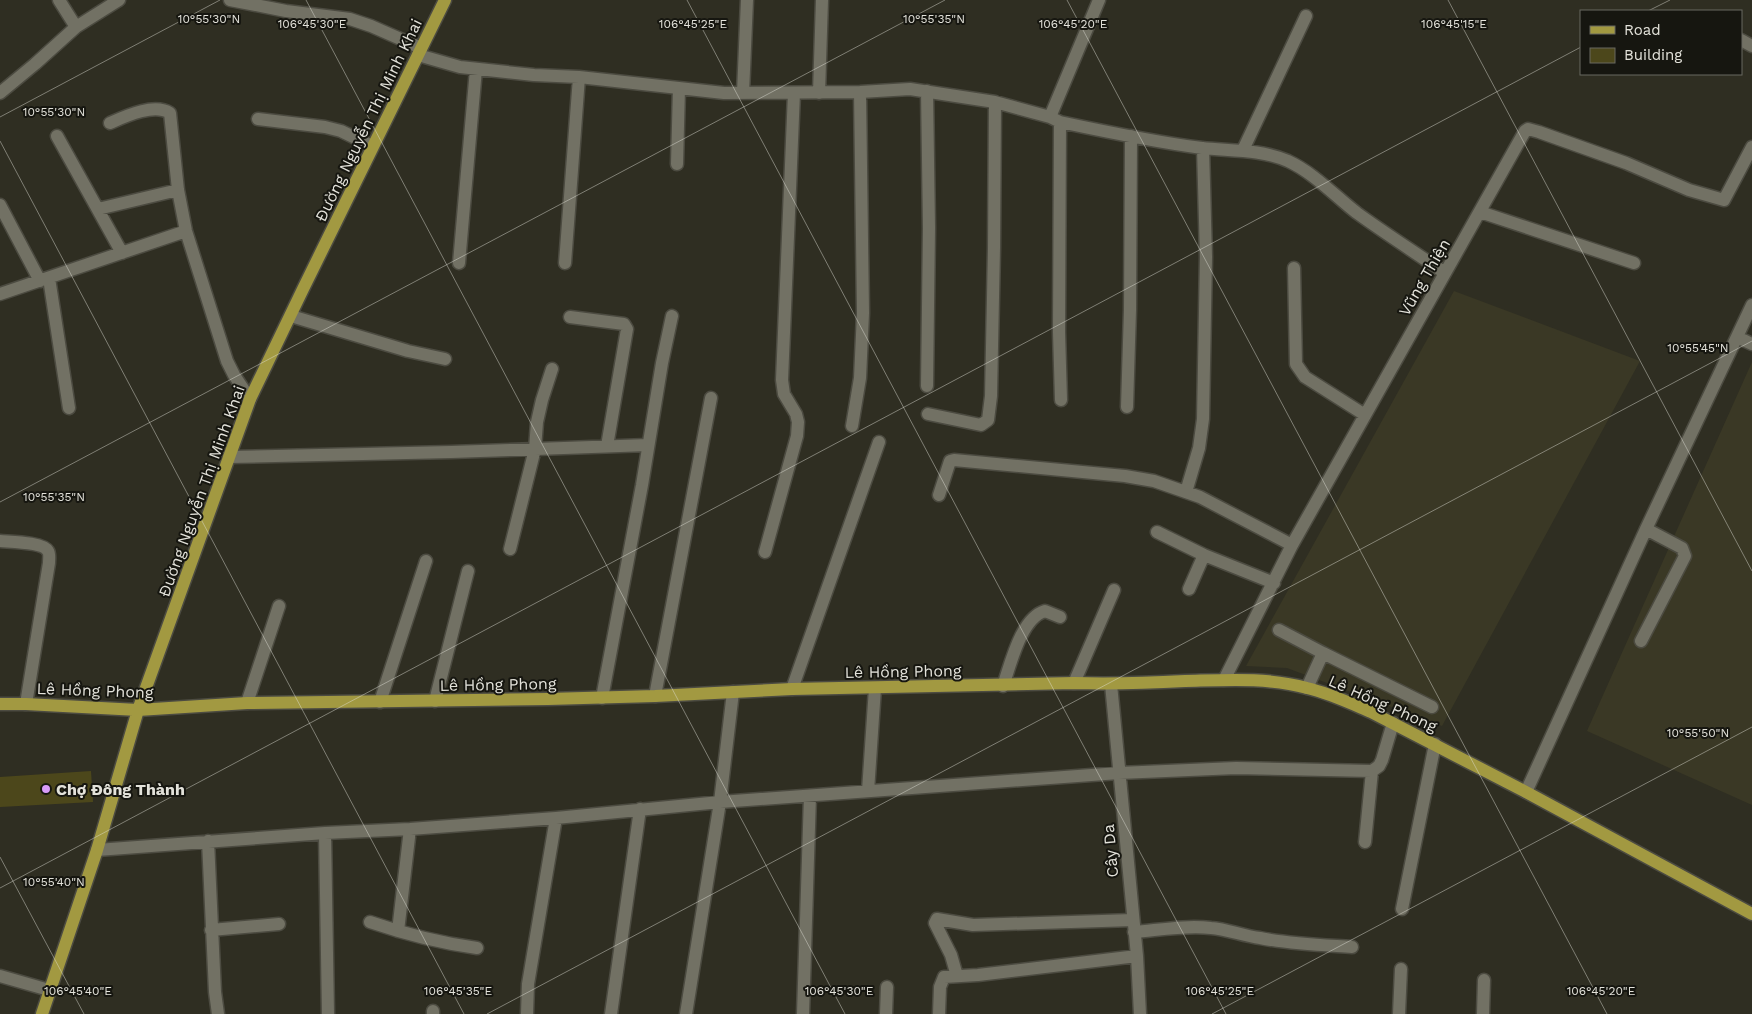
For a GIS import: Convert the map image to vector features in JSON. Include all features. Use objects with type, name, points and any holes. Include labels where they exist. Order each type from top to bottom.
[{"type":"main road","name":"Đường Nguyễn Thị Minh Khai","points":[[42,1014],[97,850],[138,710],[250,399],[445,0]]},
{"type":"main road","name":"Lê Hồng Phong","points":[[0,704],[138,710],[247,703],[602,698],[792,689],[1252,680],[1307,688],[1347,702],[1393,723],[1526,792],[1752,914]]},
{"type":"street","points":[[59,0],[76,27]]},
{"type":"street","points":[[0,93],[76,27],[119,0]]},
{"type":"street","points":[[230,0],[268,4],[286,11],[350,19],[371,26],[420,51],[460,67],[534,75],[579,77],[724,93],[819,93],[898,89],[928,91],[995,102],[1055,120],[1131,136],[1203,148],[1243,150],[1266,154],[1289,162],[1312,177],[1357,213],[1445,273]]},
{"type":"street","points":[[743,93],[747,0]]},
{"type":"street","points":[[819,93],[822,0]]},
{"type":"street","points":[[1061,400],[1055,120],[1099,0]]},
{"type":"street","points":[[1243,150],[1306,16]]},
{"type":"street","points":[[459,263],[476,69]]},
{"type":"street","points":[[565,263],[579,77]]},
{"type":"street","points":[[677,164],[679,88]]},
{"type":"street","points":[[927,386],[928,91]]},
{"type":"street","points":[[852,426],[860,378],[863,313],[860,92]]},
{"type":"street","points":[[766,552],[798,429],[796,414],[784,394],[782,380],[787,300],[794,93]]},
{"type":"street","points":[[928,414],[981,425],[988,420],[991,396],[995,102]]},
{"type":"street","points":[[110,123],[139,112],[157,109],[170,113],[178,190],[186,231],[227,361],[250,399]]},
{"type":"street","points":[[258,119],[324,127],[341,131],[372,146]]},
{"type":"street","name":"Vũng Thiện","points":[[1224,680],[1292,545],[1521,137],[1528,130],[1626,163],[1689,190],[1724,200],[1752,147]]},
{"type":"street","points":[[57,136],[122,253]]},
{"type":"street","points":[[1127,407],[1130,310],[1131,136]]},
{"type":"street","points":[[1186,492],[1200,448],[1202,419],[1206,257],[1203,148]]},
{"type":"street","points":[[98,209],[178,190]]},
{"type":"street","points":[[0,205],[44,279],[69,408]]},
{"type":"street","points":[[1480,212],[1634,263]]},
{"type":"street","points":[[0,294],[186,231]]},
{"type":"street","points":[[1294,268],[1296,364],[1305,377],[1365,415]]},
{"type":"street","points":[[1526,792],[1646,529],[1752,305]]},
{"type":"street","points":[[291,316],[408,351],[445,359]]},
{"type":"street","points":[[602,698],[672,316]]},
{"type":"street","points":[[570,317],[616,322],[624,324],[627,329],[607,446]]},
{"type":"street","points":[[1737,337],[1752,344]]},
{"type":"street","points":[[510,549],[535,449],[537,422],[552,369]]},
{"type":"street","points":[[655,696],[711,398]]},
{"type":"street","points":[[792,689],[879,442]]},
{"type":"street","points":[[229,457],[648,445]]},
{"type":"street","points":[[939,495],[950,461],[954,460],[1124,476],[1154,481],[1186,492],[1292,545]]},
{"type":"street","points":[[1641,641],[1685,556],[1682,548],[1646,529]]},
{"type":"street","points":[[1158,532],[1204,555],[1274,583]]},
{"type":"street","points":[[0,541],[22,542],[45,547],[49,552],[49,563],[26,704]]},
{"type":"street","points":[[1189,589],[1204,555]]},
{"type":"street","points":[[380,702],[426,561]]},
{"type":"street","points":[[435,701],[468,571]]},
{"type":"street","points":[[1074,683],[1114,590]]},
{"type":"street","points":[[247,703],[279,606]]},
{"type":"street","points":[[1003,686],[1018,643],[1032,617],[1045,610],[1060,617]]},
{"type":"street","points":[[1279,630],[1432,707]]},
{"type":"street","points":[[1307,688],[1323,653]]},
{"type":"street","name":"Cây Da","points":[[1111,684],[1137,956],[1140,1014]]},
{"type":"street","points":[[868,791],[875,688]]},
{"type":"street","points":[[686,1014],[720,802],[733,692]]},
{"type":"street","points":[[97,850],[556,818],[720,802],[1119,773],[1236,768],[1372,771],[1379,766],[1382,760],[1393,723]]},
{"type":"street","points":[[1402,909],[1435,744]]},
{"type":"street","points":[[1365,842],[1372,771]]},
{"type":"street","points":[[803,1014],[810,796]]},
{"type":"street","points":[[612,1014],[640,809]]},
{"type":"street","points":[[527,1014],[528,984],[556,818]]},
{"type":"street","points":[[398,931],[410,829]]},
{"type":"street","points":[[325,833],[328,1014]]},
{"type":"street","points":[[208,841],[211,930],[218,1014]]},
{"type":"street","points":[[957,976],[951,955],[935,923],[937,918],[973,925],[1211,928],[1290,943],[1352,947]]},
{"type":"street","points":[[370,922],[442,943],[476,948]]},
{"type":"street","points":[[211,930],[279,924]]},
{"type":"street","points":[[939,1014],[940,987],[944,977],[978,975],[1137,956]]},
{"type":"street","points":[[1399,1014],[1401,969]]},
{"type":"street","points":[[0,976],[49,990]]},
{"type":"street","points":[[1483,1014],[1484,980]]},
{"type":"street","points":[[886,1014],[887,987]]},
{"type":"shaded area","points":[[1454,291],[1640,361],[1442,726],[1287,668],[1246,666]]},
{"type":"shaded area","points":[[1752,362],[1752,805],[1587,731]]},
{"type":"building","name":"Chợ Đông Thành","points":[[91,771],[93,802],[0,807],[0,777]]},
{"type":"place","name":"Chợ Đông Thành","points":[[46,789]]}]
